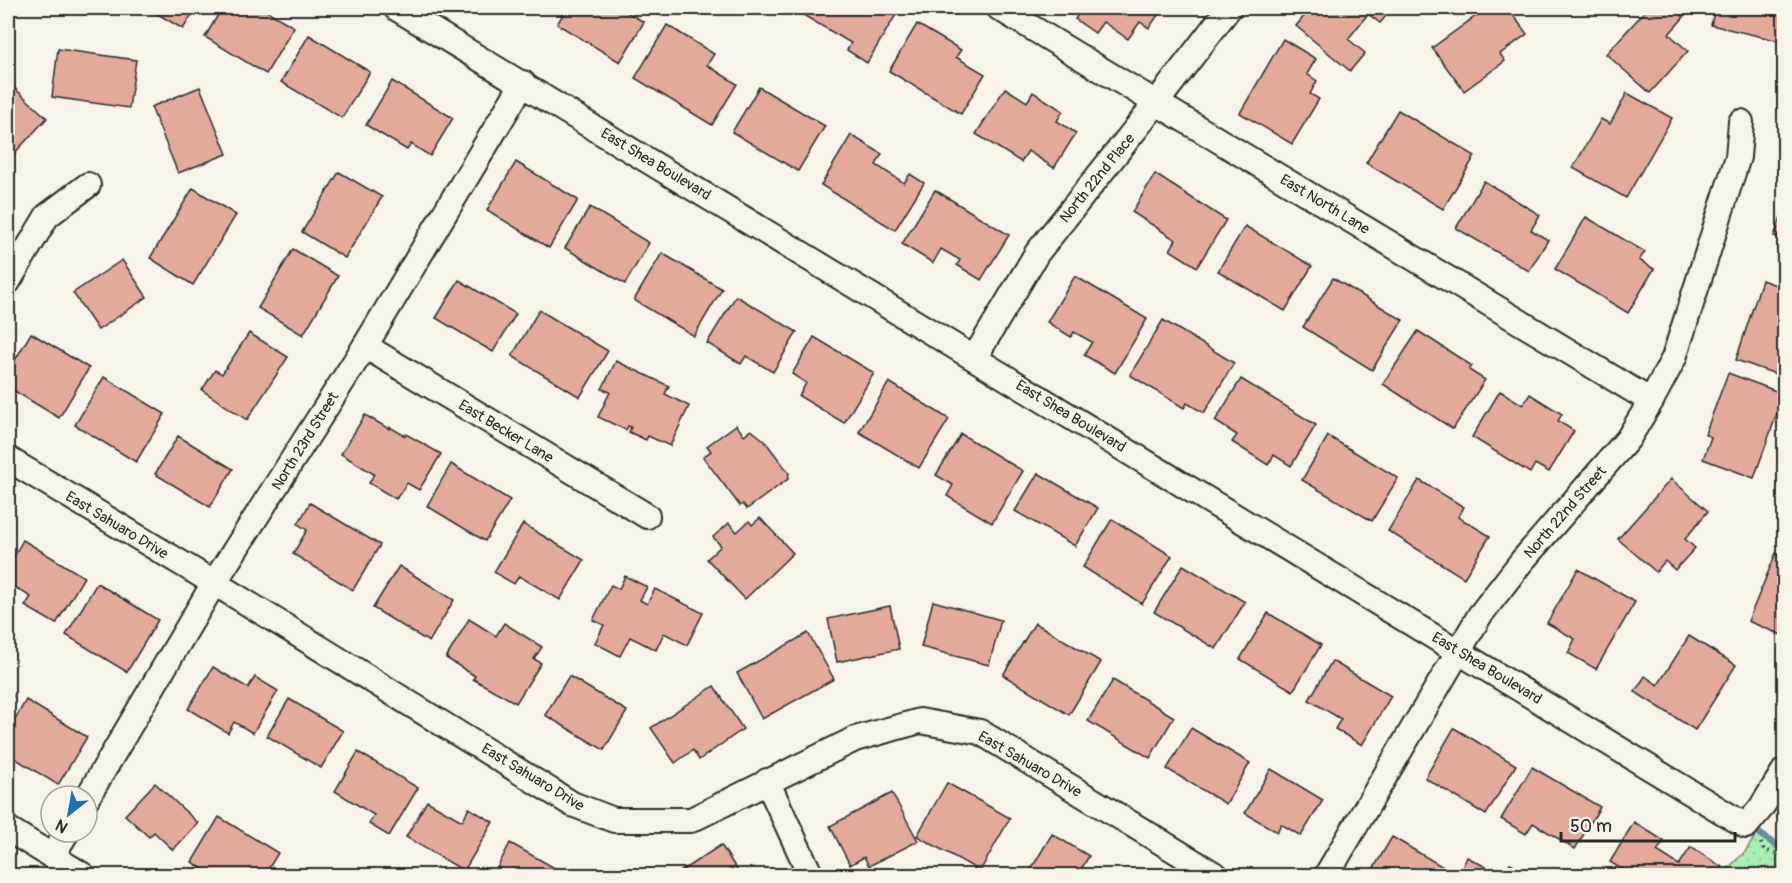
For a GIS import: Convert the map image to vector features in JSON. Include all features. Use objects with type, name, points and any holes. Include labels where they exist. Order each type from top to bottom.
[{"type":"street","name":"East Shea Boulevard","points":[[396,8],[1746,826],[1761,808],[1785,771]]},
{"type":"street","name":"East North Lane","points":[[999,8],[1651,401]]},
{"type":"street","name":"North 22nd Place","points":[[975,357],[1037,253],[1229,8]]},
{"type":"street","name":"North 23rd Street","points":[[95,784],[214,583],[365,346],[523,83]]},
{"type":"street","name":"North 22nd Street","points":[[1326,876],[1480,615],[1522,561],[1628,438],[1651,401],[1674,357],[1686,320],[1738,157],[1741,122]]},
{"type":"street","points":[[8,282],[47,216],[88,185]]},
{"type":"street","name":"East Becker Lane","points":[[365,346],[648,516]]},
{"type":"street","name":"East Sahuaro Drive","points":[[8,459],[440,721],[572,804],[614,820],[691,820],[855,739],[920,721],[980,732],[1217,876]]},
{"type":"street","points":[[767,781],[812,876]]},
{"type":"street","points":[[8,829],[84,876]]},
{"type":"street","points":[[52,856],[60,844]]},
{"type":"green space","points":[[1756,835],[1784,847],[1784,875],[1724,875],[1727,869],[1745,852]]},
{"type":"building","points":[[153,8],[196,8],[183,29],[151,10]]},
{"type":"building","points":[[222,8],[262,8],[294,27],[266,74],[205,37]]},
{"type":"building","points":[[567,8],[620,8],[644,22],[620,62],[557,24]]},
{"type":"building","points":[[801,8],[888,8],[897,13],[867,63],[847,50],[851,43],[798,12]]},
{"type":"building","points":[[1083,8],[1163,8],[1149,28],[1140,22],[1128,39],[1103,22],[1095,33],[1075,19]]},
{"type":"building","points":[[1311,8],[1393,8],[1380,23],[1368,14],[1348,39],[1365,53],[1350,71],[1296,26]]},
{"type":"building","points":[[1487,8],[1508,8],[1527,34],[1500,54],[1505,61],[1464,91],[1432,48]]},
{"type":"building","points":[[1648,8],[1674,8],[1684,17],[1669,34],[1688,51],[1650,93],[1606,54]]},
{"type":"building","points":[[1715,8],[1784,8],[1784,42],[1711,25]]},
{"type":"building","points":[[917,24],[961,50],[956,57],[985,74],[961,114],[889,71]]},
{"type":"building","points":[[667,25],[714,54],[707,65],[737,84],[712,125],[635,78]]},
{"type":"building","points":[[309,35],[370,72],[342,118],[281,82]]},
{"type":"building","points":[[1283,39],[1316,59],[1307,74],[1317,81],[1310,94],[1319,99],[1292,144],[1240,113]]},
{"type":"building","points":[[58,49],[136,60],[129,108],[52,97]]},
{"type":"building","points":[[392,81],[453,118],[430,156],[411,144],[407,150],[366,125]]},
{"type":"building","points":[[9,83],[47,118],[9,159],[8,85]]},
{"type":"building","points":[[200,87],[227,154],[178,173],[151,107]]},
{"type":"building","points":[[759,87],[825,126],[798,171],[732,132]]},
{"type":"building","points":[[1005,88],[1027,102],[1033,92],[1063,111],[1057,121],[1076,133],[1054,168],[1028,151],[1021,162],[976,134]]},
{"type":"building","points":[[1627,93],[1672,118],[1626,198],[1573,168],[1601,119],[1610,124]]},
{"type":"building","points":[[1398,110],[1475,156],[1443,209],[1366,163]]},
{"type":"building","points":[[851,135],[882,154],[876,165],[904,183],[910,174],[924,183],[895,230],[821,185]]},
{"type":"building","points":[[516,162],[578,200],[549,248],[487,210]]},
{"type":"building","points":[[339,172],[382,197],[345,258],[302,232]]},
{"type":"building","points":[[1155,174],[1226,220],[1197,267],[1170,250],[1176,240],[1132,212]]},
{"type":"building","points":[[1484,181],[1540,215],[1531,230],[1548,240],[1529,271],[1456,228]]},
{"type":"building","points":[[193,188],[236,215],[193,285],[150,258]]},
{"type":"building","points":[[935,190],[1009,235],[981,280],[957,265],[960,260],[941,249],[933,263],[902,244]]},
{"type":"building","points":[[590,207],[649,243],[625,284],[565,248]]},
{"type":"building","points":[[1784,209],[1784,239],[1774,236]]},
{"type":"building","points":[[1586,217],[1645,252],[1639,260],[1654,269],[1628,313],[1555,269]]},
{"type":"building","points":[[1245,226],[1312,266],[1285,311],[1218,271]]},
{"type":"building","points":[[1784,239],[1784,263],[1776,260]]},
{"type":"building","points":[[293,249],[338,276],[303,335],[258,308]]},
{"type":"building","points":[[662,253],[722,289],[694,336],[634,300]]},
{"type":"building","points":[[122,260],[147,297],[98,330],[73,293]]},
{"type":"building","points":[[1075,276],[1147,319],[1115,373],[1084,355],[1092,342],[1074,332],[1071,337],[1047,322]]},
{"type":"building","points":[[1333,278],[1403,320],[1372,370],[1303,327]]},
{"type":"building","points":[[459,280],[516,314],[493,352],[436,318]]},
{"type":"building","points":[[1762,280],[1784,288],[1784,377],[1736,360]]},
{"type":"building","points":[[736,296],[797,332],[773,372],[746,356],[741,364],[707,343]]},
{"type":"building","points":[[539,310],[608,351],[580,397],[512,356]]},
{"type":"building","points":[[1163,320],[1234,363],[1204,413],[1187,403],[1184,408],[1130,375]]},
{"type":"building","points":[[1418,331],[1472,366],[1469,370],[1485,380],[1453,429],[1383,384]]},
{"type":"building","points":[[31,333],[89,368],[59,418],[8,387],[8,372]]},
{"type":"building","points":[[249,333],[288,357],[247,420],[202,390],[215,370],[222,374]]},
{"type":"building","points":[[814,337],[874,373],[844,423],[799,396],[806,383],[792,374]]},
{"type":"building","points":[[616,361],[669,386],[665,394],[689,406],[670,446],[648,436],[646,440],[629,432],[631,427],[628,426],[626,430],[598,417],[610,392],[602,389]]},
{"type":"building","points":[[1728,373],[1784,394],[1754,478],[1703,459],[1711,437],[1705,434]]},
{"type":"building","points":[[104,377],[165,414],[136,462],[75,425]]},
{"type":"building","points":[[1241,379],[1316,425],[1291,466],[1274,455],[1268,465],[1232,442],[1237,435],[1215,421]]},
{"type":"building","points":[[889,382],[949,419],[919,468],[859,432]]},
{"type":"building","points":[[1500,391],[1523,405],[1530,394],[1562,414],[1558,421],[1574,431],[1549,472],[1535,464],[1530,473],[1472,437]]},
{"type":"building","points":[[365,415],[389,429],[390,427],[405,436],[406,434],[441,454],[419,490],[407,483],[396,499],[369,483],[374,474],[341,454]]},
{"type":"building","points":[[736,425],[744,435],[751,430],[764,440],[789,473],[788,479],[747,509],[743,504],[740,506],[703,457],[711,451],[707,446]]},
{"type":"building","points":[[961,434],[1023,471],[992,523],[947,496],[953,485],[936,475]]},
{"type":"building","points":[[178,436],[233,469],[210,507],[155,474]]},
{"type":"building","points":[[1328,436],[1398,478],[1372,521],[1302,480]]},
{"type":"building","points":[[451,464],[510,500],[485,541],[427,506]]},
{"type":"building","points":[[1038,473],[1098,508],[1075,546],[1015,511]]},
{"type":"building","points":[[1671,479],[1708,511],[1685,539],[1695,548],[1675,570],[1665,561],[1656,572],[1618,539]]},
{"type":"building","points":[[1419,480],[1464,507],[1458,517],[1490,536],[1464,578],[1388,531]]},
{"type":"building","points":[[310,503],[380,545],[353,590],[293,554],[307,530],[298,524]]},
{"type":"building","points":[[760,518],[793,553],[745,599],[707,559],[721,546],[713,537],[729,523],[737,532],[749,521],[752,525]]},
{"type":"building","points":[[1112,519],[1172,556],[1142,604],[1083,567]]},
{"type":"building","points":[[523,524],[584,560],[560,600],[519,576],[514,584],[494,572]]},
{"type":"building","points":[[23,540],[84,577],[56,624],[25,606],[31,597],[8,583],[8,567]]},
{"type":"building","points":[[1776,553],[1784,557],[1784,636],[1748,621]]},
{"type":"building","points":[[1183,565],[1245,602],[1216,649],[1154,612]]},
{"type":"building","points":[[399,566],[454,600],[429,642],[373,608]]},
{"type":"building","points":[[1578,569],[1635,602],[1596,669],[1568,653],[1575,639],[1547,623]]},
{"type":"building","points":[[625,576],[647,587],[640,600],[647,604],[655,589],[703,613],[687,645],[664,633],[656,650],[630,637],[620,656],[595,643],[604,625],[593,620],[611,585],[619,589]]},
{"type":"building","points":[[97,583],[158,620],[127,672],[66,635]]},
{"type":"building","points":[[933,601],[1001,620],[989,665],[921,647]]},
{"type":"building","points":[[890,606],[899,649],[837,662],[828,619]]},
{"type":"building","points":[[1268,613],[1321,645],[1293,691],[1240,659]]},
{"type":"building","points":[[469,619],[496,636],[504,623],[542,647],[534,659],[541,663],[516,703],[473,679],[475,676],[446,658]]},
{"type":"building","points":[[1035,623],[1101,662],[1069,715],[1003,675]]},
{"type":"building","points":[[808,633],[834,679],[762,719],[737,673]]},
{"type":"building","points":[[1689,636],[1736,665],[1695,730],[1635,692],[1645,676],[1658,685]]},
{"type":"building","points":[[1332,661],[1391,696],[1362,745],[1335,729],[1341,719],[1309,700]]},
{"type":"building","points":[[213,667],[248,688],[255,677],[278,691],[253,733],[234,722],[228,733],[188,709]]},
{"type":"building","points":[[569,676],[627,711],[604,750],[545,715]]},
{"type":"building","points":[[1113,680],[1174,717],[1150,758],[1088,721]]},
{"type":"building","points":[[714,686],[743,729],[699,760],[693,750],[675,763],[651,728]]},
{"type":"building","points":[[8,692],[13,696],[8,706]]},
{"type":"building","points":[[289,699],[343,731],[321,768],[267,736]]},
{"type":"building","points":[[26,700],[87,737],[59,784],[56,784],[8,754],[8,731]]},
{"type":"building","points":[[1191,728],[1250,763],[1226,804],[1167,769]]},
{"type":"building","points":[[1454,728],[1516,765],[1486,815],[1425,778]]},
{"type":"building","points":[[358,752],[418,788],[389,836],[369,824],[374,815],[335,791]]},
{"type":"building","points":[[1532,767],[1600,807],[1575,849],[1533,823],[1526,834],[1501,819]]},
{"type":"building","points":[[1271,769],[1323,800],[1301,836],[1281,824],[1277,832],[1245,813]]},
{"type":"building","points":[[155,783],[198,823],[173,850],[154,832],[149,837],[125,815]]},
{"type":"building","points":[[947,783],[1010,818],[980,871],[917,836]]},
{"type":"building","points":[[892,793],[918,841],[869,866],[864,857],[850,865],[830,826]]},
{"type":"building","points":[[427,801],[462,821],[469,808],[493,822],[464,871],[406,837]]},
{"type":"building","points":[[219,817],[278,853],[264,876],[214,876],[192,862]]},
{"type":"building","points":[[1634,822],[1664,841],[1657,851],[1679,865],[1691,847],[1722,867],[1717,876],[1623,876],[1625,871],[1610,862]]},
{"type":"building","points":[[1052,834],[1089,856],[1077,876],[1027,876]]},
{"type":"building","points":[[1392,837],[1450,871],[1448,876],[1369,876]]},
{"type":"building","points":[[510,843],[567,875],[493,876]]},
{"type":"building","points":[[721,845],[741,876],[684,876],[681,871]]},
{"type":"building","points":[[1467,857],[1503,876],[1458,876]]},
{"type":"building","points":[[1510,863],[1533,876],[1503,876]]},
{"type":"waterway","points":[[1749,827],[1784,850]]}]
